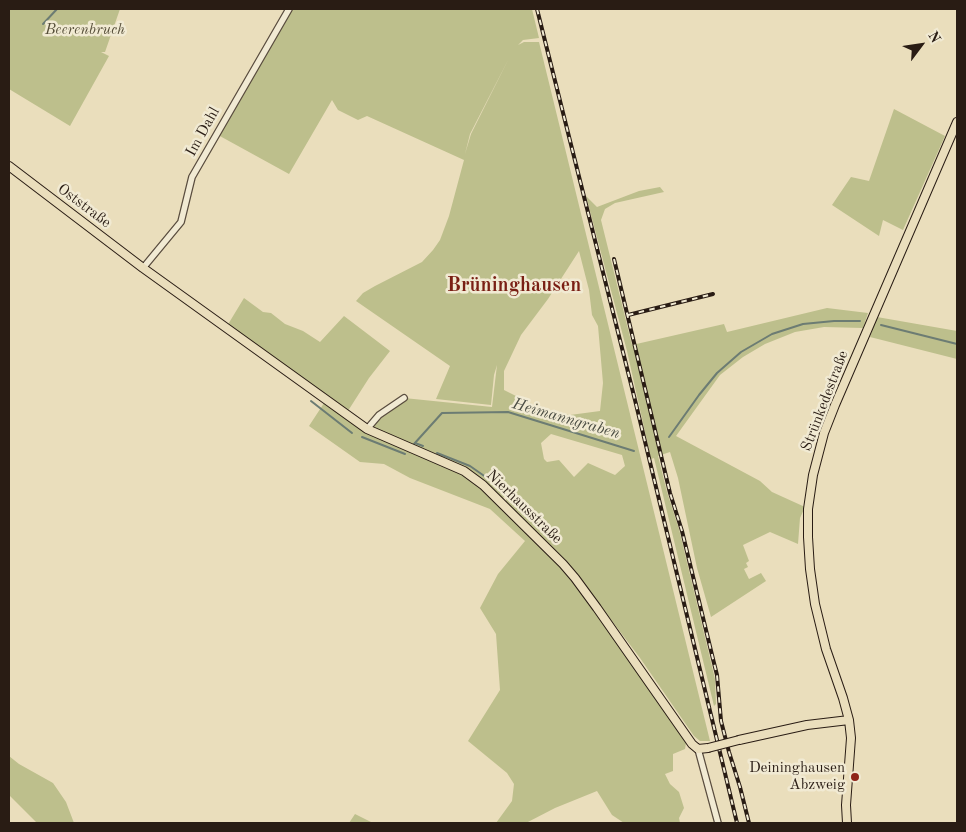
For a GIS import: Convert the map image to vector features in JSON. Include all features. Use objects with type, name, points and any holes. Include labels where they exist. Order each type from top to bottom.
[{"type":"main road","name":"Strünkedestraße","points":[[847,823],[846,805],[851,752],[849,720],[826,649],[815,604],[808,537],[809,504],[813,475],[824,433],[835,405],[957,122]]},
{"type":"main road","name":"Oststraße","points":[[9,166],[143,268]]},
{"type":"main road","name":"Nierhausstraße","points":[[143,268],[367,429],[464,471],[484,485],[575,578],[692,744],[698,749]]},
{"type":"main road","points":[[698,749],[807,725],[849,720]]},
{"type":"street","name":"Im Dahl","points":[[143,268],[181,222],[192,178],[290,9]]},
{"type":"street","points":[[367,429],[380,415],[404,398]]},
{"type":"street","points":[[698,749],[718,823]]},
{"type":"green space","name":"Beerenbruch","points":[[9,9],[120,9],[105,52],[101,52],[109,56],[70,126],[9,89]]},
{"type":"green space","points":[[292,9],[532,9],[539,38],[523,40],[518,45],[524,42],[539,42],[710,741],[700,741],[694,736],[640,658],[563,558],[506,502],[506,495],[498,503],[570,576],[686,743],[685,749],[673,754],[673,771],[665,774],[670,784],[679,792],[684,808],[679,818],[680,823],[624,823],[612,815],[597,791],[555,808],[526,823],[496,823],[512,801],[514,784],[507,773],[468,741],[500,690],[496,634],[480,608],[498,574],[525,541],[490,509],[410,478],[384,464],[360,462],[309,426],[326,400],[224,331],[244,298],[263,312],[271,313],[285,324],[303,331],[320,342],[344,316],[390,351],[369,378],[346,414],[366,429],[404,398],[492,407],[497,365],[491,405],[436,399],[450,366],[356,301],[363,293],[422,262],[433,250],[440,240],[449,216],[464,160],[367,116],[358,120],[338,110],[332,100],[289,174],[218,135]],"holes":[[[508,60],[471,134],[465,154],[470,134]],[[579,251],[589,290],[592,315],[598,326],[603,383],[600,411],[570,415],[542,409],[504,390],[504,371],[521,335],[548,299]],[[551,434],[622,455],[625,466],[615,475],[588,463],[574,477],[559,460],[547,462],[544,459],[541,443]]]},
{"type":"green space","points":[[894,109],[945,136],[903,230],[883,220],[879,236],[832,205],[851,177],[869,181]]},
{"type":"green space","points":[[660,187],[664,192],[615,203],[605,209],[601,220],[632,345],[724,324],[727,332],[827,308],[868,313],[863,328],[824,327],[795,332],[765,344],[743,357],[720,375],[676,436],[760,481],[772,492],[805,507],[800,518],[798,544],[770,532],[743,545],[749,561],[746,563],[748,567],[744,569],[749,579],[761,573],[766,581],[711,617],[697,568],[678,478],[670,452],[658,456],[679,529],[715,679],[716,704],[714,706],[654,458],[651,459],[627,351],[586,196],[597,207],[639,191]]},
{"type":"green space","points":[[877,317],[957,331],[957,359],[870,337]]},
{"type":"green space","points":[[9,756],[19,764],[53,783],[66,802],[74,823],[37,823],[9,795]]},
{"type":"green space","points":[[355,814],[373,823],[349,823]]},
{"type":"waterway","points":[[43,24],[57,9]]},
{"type":"waterway","name":"Heimanngraben","points":[[669,437],[717,373],[741,352],[772,334],[803,324],[860,321]]},
{"type":"waterway","name":"Heimanngraben","points":[[881,325],[957,344]]},
{"type":"waterway","name":"Heimanngraben","points":[[311,401],[352,433]]},
{"type":"waterway","name":"Heimanngraben","points":[[414,444],[442,413],[508,412],[634,451]]},
{"type":"waterway","name":"Heimanngraben","points":[[362,437],[405,454]]},
{"type":"waterway","points":[[415,443],[423,446]]},
{"type":"waterway","points":[[437,453],[470,466],[490,480]]},
{"type":"railway","points":[[537,9],[635,400],[737,823]]},
{"type":"railway","points":[[614,259],[670,493],[682,531],[717,675],[721,721],[749,823]]},
{"type":"railway","points":[[628,315],[713,294]]},
{"type":"place","name":"Deininghausen Abzweig","points":[[855,777]]},
{"type":"district","name":"Brüninghausen","points":[[514,286]]}]
